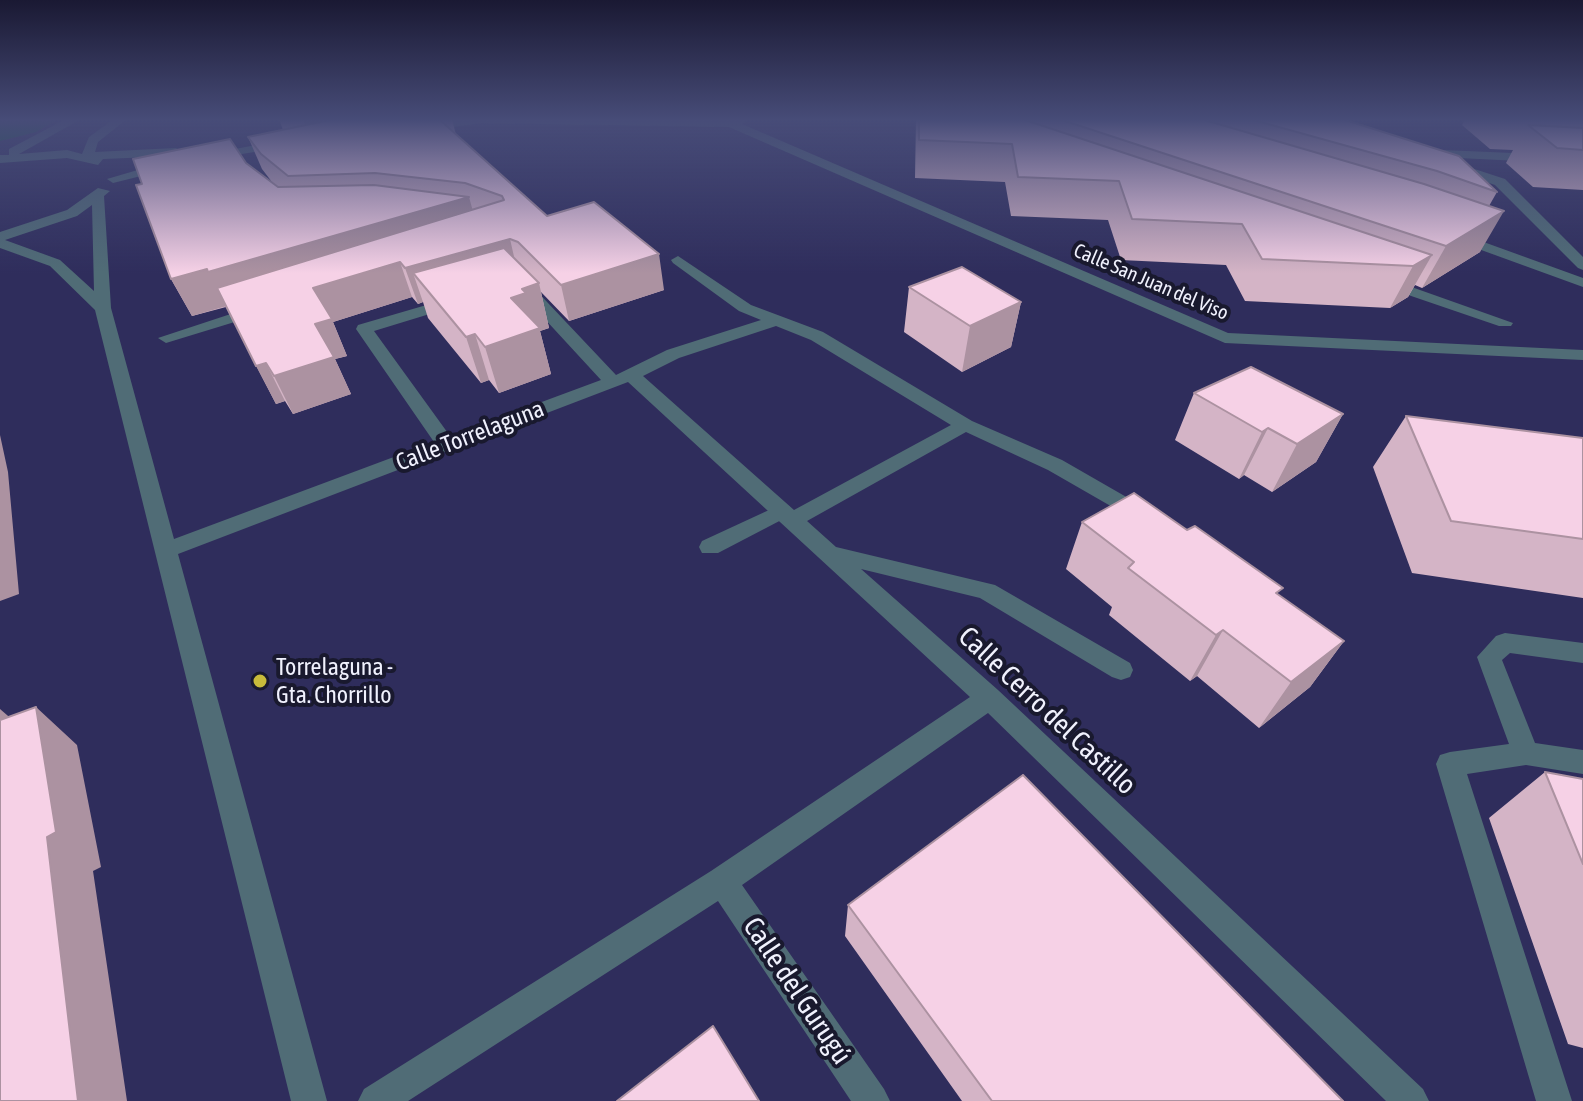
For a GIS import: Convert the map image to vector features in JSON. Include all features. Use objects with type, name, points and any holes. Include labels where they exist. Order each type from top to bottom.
[{"type":"street","points":[[111,170],[113,179]]},
{"type":"street","points":[[0,237],[72,213],[98,197],[113,179],[142,170]]},
{"type":"street","name":"Calle San Juan del Viso","points":[[838,170],[1225,338],[1583,355]]},
{"type":"street","points":[[1468,170],[1500,182],[1583,265]]},
{"type":"street","points":[[98,197],[103,308],[309,1101]]},
{"type":"street","points":[[1437,229],[1581,283]]},
{"type":"street","points":[[0,243],[55,263],[103,308]]},
{"type":"street","points":[[0,258],[33,255]]},
{"type":"street","points":[[678,260],[745,308],[817,336],[965,425],[1055,465],[1162,527]]},
{"type":"street","points":[[1369,276],[1505,323]]},
{"type":"street","name":"Calle Cerro del Castillo","points":[[505,286],[519,282],[622,379],[787,516],[989,698],[1411,1101]]},
{"type":"street","points":[[446,445],[364,329],[477,294]]},
{"type":"street","points":[[166,338],[272,305]]},
{"type":"street","name":"Calle Torrelaguna","points":[[164,551],[622,379],[673,354],[777,320]]},
{"type":"street","points":[[710,547],[787,516],[965,425]]},
{"type":"street","points":[[828,553],[987,591],[1121,670]]},
{"type":"street","points":[[1526,753],[1489,657],[1505,643],[1583,653]]},
{"type":"street","points":[[376,1101],[722,881],[989,698]]},
{"type":"street","points":[[1554,1101],[1450,764],[1526,753],[1583,762]]},
{"type":"street","name":"Calle del Gurugú","points":[[722,881],[872,1101]]},
{"type":"building","points":[[137,170],[256,170],[278,187],[374,185],[469,197],[208,272],[207,269],[171,279],[136,185],[142,184]]},
{"type":"building","points":[[281,170],[496,170],[547,216],[594,202],[659,254],[561,285],[518,242],[510,239],[405,268],[400,262],[313,288],[332,319],[315,324],[334,357],[274,376],[266,363],[256,366],[217,288],[504,200],[502,196],[465,183],[375,173],[288,176]]},
{"type":"building","points":[[1017,170],[1177,170],[1432,255],[1413,266],[1262,259],[1242,224],[1132,219],[1119,181],[1018,177]]},
{"type":"building","points":[[1216,170],[1377,170],[1504,211],[1446,246]]},
{"type":"building","points":[[1474,170],[1497,192],[1437,171]]},
{"type":"building","points":[[504,248],[539,283],[522,289],[526,293],[511,298],[540,328],[485,347],[475,334],[466,337],[413,273]]},
{"type":"building","points":[[962,267],[1021,302],[970,326],[909,287]]},
{"type":"building","points":[[1251,367],[1343,414],[1297,444],[1268,428],[1262,432],[1194,393]]},
{"type":"building","points":[[1406,416],[1583,438],[1583,539],[1451,521]]},
{"type":"building","points":[[1134,493],[1187,530],[1195,526],[1283,588],[1276,593],[1344,641],[1291,682],[1223,630],[1216,635],[1128,568],[1134,562],[1082,522]]},
{"type":"building","points":[[36,707],[56,832],[47,837],[78,1101],[0,1101],[0,720]]},
{"type":"building","points":[[1545,772],[1583,779],[1583,864]]},
{"type":"building","points":[[1023,775],[1343,1101],[992,1101],[848,905]]},
{"type":"building","points":[[713,1026],[759,1101],[617,1101]]},
{"type":"place","name":"Torrelaguna - Gta. Chorrillo","points":[[260,681]]}]
